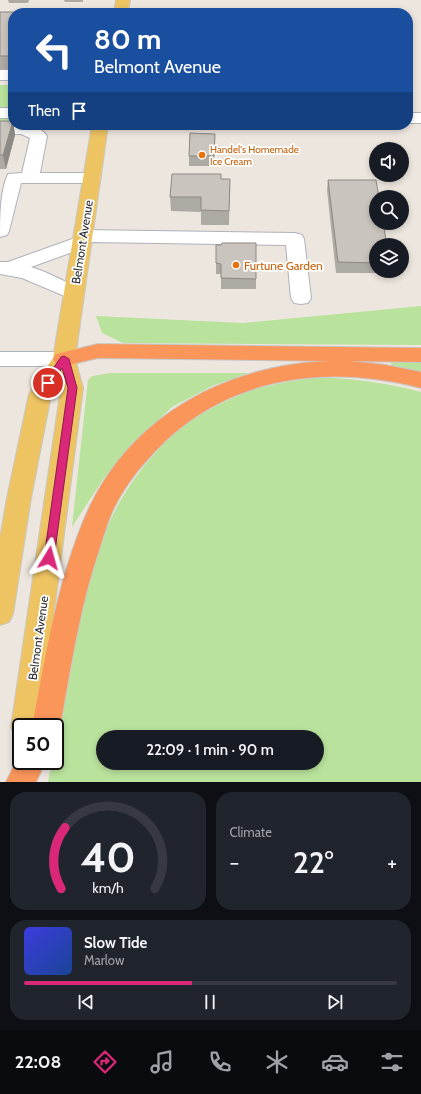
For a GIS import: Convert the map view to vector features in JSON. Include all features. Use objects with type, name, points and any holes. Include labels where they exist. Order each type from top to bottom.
[{"type":"highway","points":[[64,359],[98,351],[421,355]]},
{"type":"highway","points":[[64,359],[97,365],[327,367],[372,370],[421,380]]},
{"type":"highway","points":[[48,718],[64,632],[80,566],[103,506],[123,474],[146,446],[173,421],[200,402],[226,388],[271,374],[327,367]]},
{"type":"highway","points":[[19,782],[26,770]]},
{"type":"main road","name":"Belmont Avenue","points":[[26,718],[72,388],[64,359],[99,130]]},
{"type":"main road","name":"Belmont Avenue","points":[[0,614],[19,498],[40,394],[64,359]]},
{"type":"main road","points":[[19,782],[20,770]]},
{"type":"lane","points":[[0,231],[15,178],[39,136],[34,132],[26,130]]},
{"type":"lane","points":[[15,178],[92,178]]},
{"type":"lane","points":[[6,268],[36,258],[83,239],[295,239],[301,298]]},
{"type":"lane","points":[[6,268],[38,277],[74,294]]},
{"type":"lane","points":[[0,359],[64,359]]},
{"type":"green space","points":[[0,85],[8,85],[8,122],[0,122]]},
{"type":"green space","points":[[421,306],[421,345],[123,343],[102,333],[96,316],[243,323]]},
{"type":"green space","points":[[390,359],[421,359],[421,372],[392,366]]},
{"type":"green space","points":[[111,373],[249,373],[212,386],[172,407],[135,442],[106,475],[72,527],[88,380],[92,376]]},
{"type":"green space","points":[[316,377],[381,383],[421,392],[421,782],[48,782],[50,770],[64,770],[64,718],[60,718],[75,631],[84,594],[95,558],[109,523],[127,490],[167,439],[193,419],[220,404],[247,392],[286,382]]},
{"type":"building","points":[[0,12],[8,12],[8,56],[0,56]]},
{"type":"building","points":[[0,121],[8,121],[8,130],[10,130],[3,155],[0,155]]},
{"type":"building","points":[[190,133],[215,134],[214,156],[189,156]]},
{"type":"building","points":[[172,174],[221,174],[221,179],[230,179],[229,211],[201,210],[201,197],[170,197]]},
{"type":"building","points":[[328,180],[369,180],[369,182],[376,182],[378,190],[369,190],[369,230],[384,230],[386,238],[369,238],[369,263],[338,262]]},
{"type":"building","name":"Furtune Garden","points":[[222,243],[256,243],[256,279],[221,278],[221,264],[216,263],[216,245],[221,245]]},
{"type":"place","name":"Handel's Homemade Ice Cream","points":[[202,155]]},
{"type":"place","name":"Furtune Garden","points":[[236,265]]},
{"type":"route","points":[[48,383],[64,359],[72,388],[49,558]]}]
